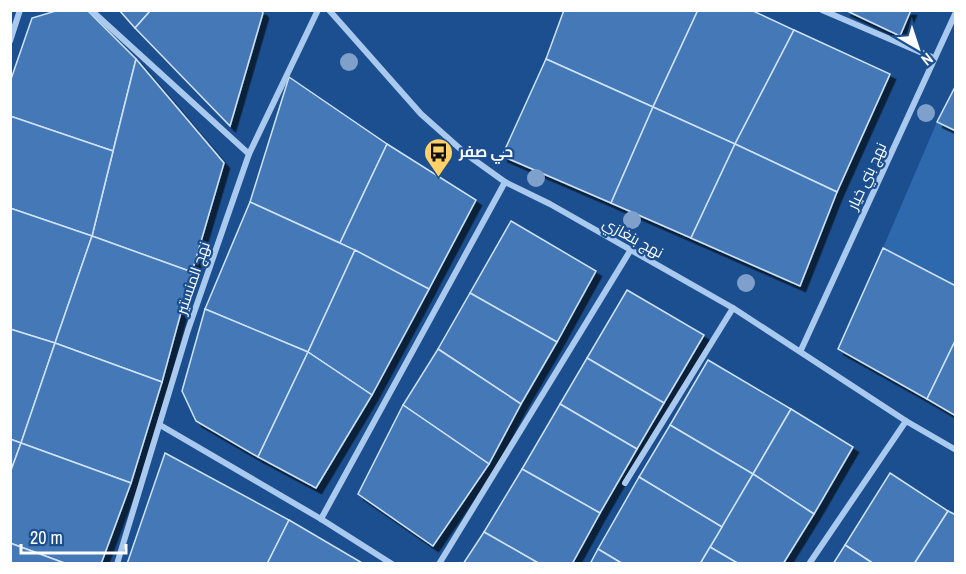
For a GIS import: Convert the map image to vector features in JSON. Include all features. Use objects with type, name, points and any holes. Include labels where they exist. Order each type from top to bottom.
[{"type":"street","points":[[10,41],[20,10]]},
{"type":"street","points":[[91,10],[249,154]]},
{"type":"street","name":"نهج المنستير","points":[[117,564],[188,330],[249,154],[318,10]]},
{"type":"street","name":"نهج بنغازي","points":[[329,10],[421,114],[466,154],[505,182],[550,204],[734,308],[906,421],[956,450]]},
{"type":"street","points":[[822,10],[934,58]]},
{"type":"street","name":"نهج بني خيار","points":[[801,350],[956,12]]},
{"type":"street","points":[[321,519],[505,182]]},
{"type":"street","points":[[439,564],[630,251]]},
{"type":"street","points":[[625,483],[734,308]]},
{"type":"street","points":[[809,564],[906,421]]},
{"type":"street","points":[[160,425],[321,519],[392,564]]},
{"type":"shaded area","points":[[937,122],[955,131],[955,286],[883,248]]},
{"type":"building","points":[[59,10],[87,10],[136,59],[113,151],[10,116],[10,82],[32,18]]},
{"type":"building","points":[[119,10],[151,10],[135,28]]},
{"type":"building","points":[[151,10],[261,10],[263,13],[230,126],[135,28]]},
{"type":"building","points":[[564,10],[698,10],[653,107],[546,59]]},
{"type":"building","points":[[698,10],[751,10],[794,30],[735,144],[653,107]]},
{"type":"building","points":[[845,10],[911,10],[900,36]]},
{"type":"building","points":[[794,30],[890,74],[837,192],[735,144]]},
{"type":"building","points":[[136,59],[224,163],[192,272],[92,236]]},
{"type":"building","points":[[546,59],[653,107],[611,203],[502,156]]},
{"type":"building","points":[[289,77],[387,144],[340,243],[250,202]]},
{"type":"building","points":[[956,85],[956,131],[937,122]]},
{"type":"building","points":[[653,107],[735,144],[691,238],[611,203]]},
{"type":"building","points":[[10,116],[113,151],[92,236],[10,208]]},
{"type":"building","points":[[387,144],[476,200],[429,289],[340,243]]},
{"type":"building","points":[[735,144],[837,192],[800,286],[691,238]]},
{"type":"building","points":[[250,202],[355,250],[308,352],[205,309]]},
{"type":"building","points":[[10,208],[92,236],[55,343],[10,329]]},
{"type":"building","points":[[511,221],[596,271],[557,342],[470,293]]},
{"type":"building","points":[[92,236],[192,272],[162,382],[55,343]]},
{"type":"building","points":[[883,248],[956,286],[956,339],[927,399],[838,349]]},
{"type":"building","points":[[355,250],[429,289],[372,395],[308,352]]},
{"type":"building","points":[[627,290],[704,335],[664,403],[587,358]]},
{"type":"building","points":[[470,293],[557,342],[521,404],[438,349]]},
{"type":"building","points":[[205,309],[308,352],[258,457],[196,421],[182,391]]},
{"type":"building","points":[[10,329],[55,343],[21,443],[10,439]]},
{"type":"building","points":[[956,339],[956,416],[927,399]]},
{"type":"building","points":[[55,343],[162,382],[131,483],[21,443]]},
{"type":"building","points":[[438,349],[521,404],[489,464],[403,405]]},
{"type":"building","points":[[308,352],[372,395],[316,488],[258,457]]},
{"type":"building","points":[[587,358],[664,403],[637,449],[560,404]]},
{"type":"building","points":[[708,360],[791,409],[753,474],[670,425]]},
{"type":"building","points":[[560,404],[637,449],[600,513],[522,469]]},
{"type":"building","points":[[403,405],[489,464],[433,546],[358,494]]},
{"type":"building","points":[[791,409],[853,447],[814,514],[753,474]]},
{"type":"building","points":[[670,425],[753,474],[722,527],[639,477]]},
{"type":"building","points":[[10,439],[21,443],[10,473]]},
{"type":"building","points":[[21,443],[131,483],[101,564],[67,564],[10,543],[10,473]]},
{"type":"building","points":[[165,453],[289,520],[267,564],[127,564]]},
{"type":"building","points":[[522,469],[600,513],[572,564],[540,564],[484,532]]},
{"type":"building","points":[[890,473],[948,511],[914,564],[874,564],[845,545]]},
{"type":"building","points":[[753,474],[814,514],[783,564],[739,564],[710,547]]},
{"type":"building","points":[[639,477],[722,527],[700,564],[623,564],[598,549]]},
{"type":"building","points":[[948,511],[956,515],[956,564],[914,564]]},
{"type":"building","points":[[289,520],[364,564],[267,564]]},
{"type":"building","points":[[484,532],[540,564],[463,564]]},
{"type":"building","points":[[10,543],[67,564],[10,564]]},
{"type":"building","points":[[845,545],[874,564],[833,564]]},
{"type":"building","points":[[710,547],[739,564],[700,564]]},
{"type":"building","points":[[598,549],[623,564],[590,564]]},
{"type":"place","name":"حي صفر","points":[[438,178]]}]
